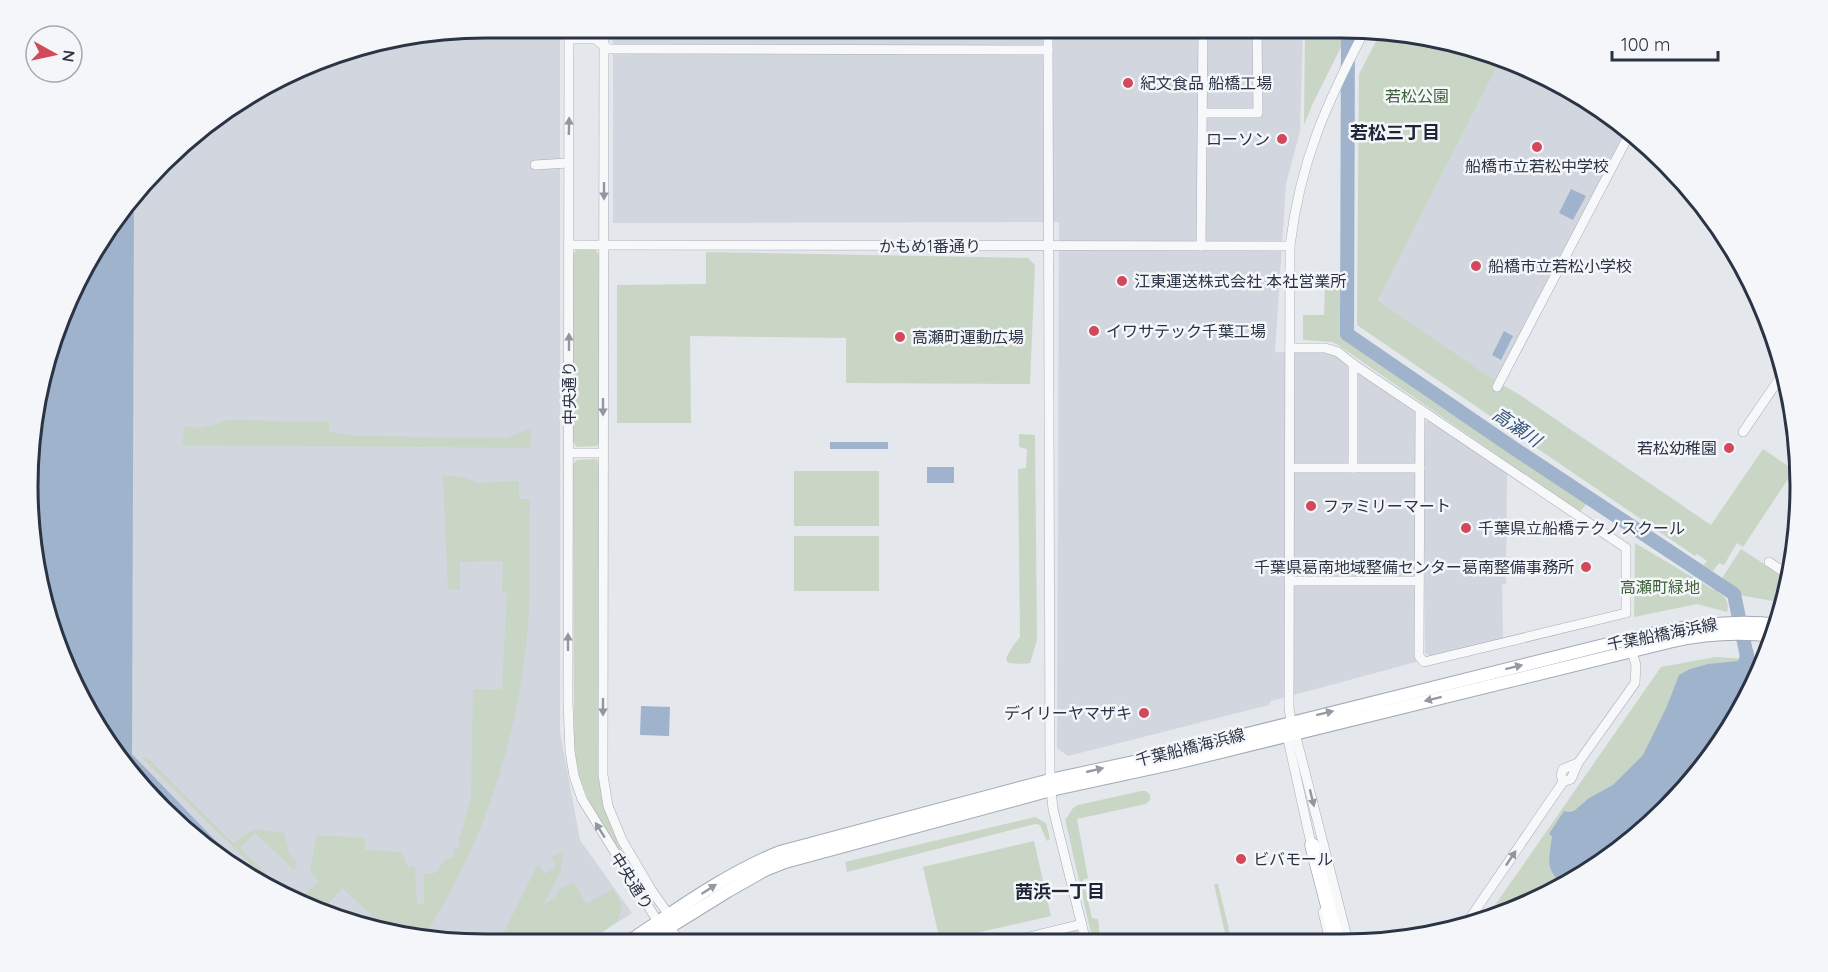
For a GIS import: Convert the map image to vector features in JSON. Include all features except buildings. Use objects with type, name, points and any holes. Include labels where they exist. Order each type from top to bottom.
[{"type":"highway","points":[[1312,845],[1334,934]]},
{"type":"main road","name":"千葉船橋海浜線","points":[[1291,730],[1628,639],[1697,625],[1734,628],[1768,626]]},
{"type":"main road","name":"千葉船橋海浜線","points":[[643,934],[666,921],[722,881],[780,852],[1143,760],[1291,730],[1734,628]]},
{"type":"main road","name":"千葉船橋海浜線","points":[[1751,628],[1766,633]]},
{"type":"main road","name":"千葉船橋海浜線","points":[[654,934],[666,921]]},
{"type":"street","name":"中央通り","points":[[604,38],[603,775],[608,806],[622,840],[652,891],[666,921]]},
{"type":"street","points":[[1048,38],[1050,785],[1053,809],[1084,934]]},
{"type":"street","points":[[1201,246],[1203,38]]},
{"type":"street","points":[[1203,113],[1258,113],[1257,38]]},
{"type":"street","points":[[1328,934],[1315,880],[1312,845],[1291,730],[1290,246],[1301,180],[1322,118],[1361,38]]},
{"type":"street","points":[[569,39],[595,39],[604,46],[614,49],[1048,50]]},
{"type":"street","name":"中央通り","points":[[569,39],[568,710],[570,751],[574,776],[588,810],[666,921]]},
{"type":"street","points":[[1497,387],[1627,140]]},
{"type":"street","points":[[535,165],[568,163]]},
{"type":"street","name":"かもめ1番通り","points":[[569,245],[1290,246]]},
{"type":"street","points":[[1290,348],[1334,349],[1626,548],[1626,613],[1424,662],[1419,656],[1420,409]]},
{"type":"street","points":[[1353,364],[1353,468]]},
{"type":"street","points":[[1743,432],[1778,381]]},
{"type":"street","points":[[569,453],[603,453]]},
{"type":"street","points":[[1290,468],[1420,468]]},
{"type":"street","points":[[1769,562],[1782,571]]},
{"type":"street","points":[[1290,581],[1419,581]]},
{"type":"street","points":[[1472,915],[1563,782],[1571,779],[1578,763],[1635,683],[1635,665],[1628,639]]},
{"type":"street","points":[[1291,730],[1346,934]]},
{"type":"street","points":[[666,921],[674,934]]},
{"type":"street","points":[[1043,934],[1082,924]]},
{"type":"shaded area","points":[[457,38],[560,38],[560,732],[580,840],[632,913],[599,934],[457,934],[399,926],[342,911],[288,888],[237,859],[213,842],[169,803],[130,759],[133,209],[169,169],[213,130],[262,98],[314,72],[370,53],[427,41]]},
{"type":"shaded area","points":[[613,38],[1303,38],[1300,131],[1286,184],[1275,352],[1330,353],[1417,411],[1416,662],[1271,701],[1269,705],[1068,756],[1057,748],[1059,222],[613,223]]},
{"type":"shaded area","points":[[1498,66],[1566,98],[1623,136],[1497,382],[1378,300]]},
{"type":"shaded area","name":"千葉県立船橋テクノスクール","points":[[1429,420],[1507,472],[1506,584],[1502,584],[1503,638],[1430,656],[1425,653],[1424,423]]},
{"type":"shaded area","points":[[1077,930],[1078,934],[1061,934]]},
{"type":"green space","points":[[1305,38],[1341,38],[1341,47],[1304,125]]},
{"type":"green space","name":"若松公園","points":[[1377,39],[1429,46],[1498,66],[1378,300],[1711,525],[1763,449],[1790,467],[1790,476],[1743,547],[1737,543],[1724,565],[1719,563],[1713,571],[1703,566],[1707,561],[1697,554],[1695,556],[1357,325],[1359,74]]},
{"type":"green space","points":[[577,249],[595,249],[599,256],[599,441],[597,446],[577,447],[573,442],[573,255]]},
{"type":"green space","name":"高瀬町運動広場","points":[[706,252],[1028,258],[1035,265],[1030,384],[846,383],[846,338],[690,336],[691,423],[617,423],[617,285],[706,284]]},
{"type":"green space","points":[[1325,286],[1341,286],[1342,336],[1587,503],[1580,512],[1338,345],[1332,342],[1303,340],[1303,315],[1324,315]]},
{"type":"green space","points":[[229,420],[329,422],[329,432],[358,436],[506,438],[531,428],[530,448],[182,445],[185,426],[200,428]]},
{"type":"green space","points":[[1019,434],[1035,435],[1037,640],[1030,663],[1022,664],[1008,663],[1006,658],[1020,637],[1018,469],[1026,468],[1027,449],[1019,447]]},
{"type":"green space","points":[[577,460],[597,460],[599,467],[598,776],[609,820],[629,868],[588,799],[579,775],[574,751],[573,464]]},
{"type":"green space","points":[[794,471],[879,471],[879,526],[794,526]]},
{"type":"green space","points":[[443,476],[464,477],[478,483],[519,481],[519,499],[530,499],[530,578],[528,626],[516,708],[495,789],[480,828],[463,866],[427,931],[378,921],[342,888],[327,905],[303,895],[319,882],[310,871],[317,835],[365,838],[365,850],[402,852],[408,867],[415,866],[417,904],[424,904],[424,874],[435,873],[446,859],[453,857],[455,848],[461,849],[458,843],[471,798],[473,689],[502,690],[507,593],[502,592],[503,561],[460,562],[460,590],[448,589]]},
{"type":"green space","points":[[794,536],[879,536],[879,591],[794,591]]},
{"type":"green space","name":"高瀬町緑地","points":[[1635,543],[1714,590],[1741,549],[1781,575],[1775,601],[1717,591],[1727,602],[1727,612],[1697,604],[1634,617]]},
{"type":"green space","points":[[1715,657],[1755,659],[1730,710],[1698,759],[1679,782],[1638,823],[1591,859],[1566,874],[1493,908],[1661,667]]},
{"type":"green space","points":[[142,758],[150,760],[233,843],[253,829],[284,833],[289,854],[296,861],[294,870],[255,833],[240,848],[272,879],[258,872]]},
{"type":"green space","points":[[1141,791],[1146,791],[1150,795],[1150,800],[1146,804],[1077,819],[1088,878],[1083,880],[1092,918],[1098,919],[1100,934],[1091,934],[1065,819],[1078,805]]},
{"type":"green space","points":[[1035,817],[1046,823],[1050,839],[1047,841],[1040,825],[1035,824],[847,872],[845,862]]},
{"type":"green space","points":[[1034,841],[1051,916],[971,934],[938,934],[923,867]]},
{"type":"green space","points":[[563,852],[561,870],[543,905],[556,897],[557,891],[574,882],[586,904],[613,889],[622,905],[618,921],[599,934],[503,934],[537,866],[540,866],[544,874],[556,868],[552,856]]},
{"type":"green space","points":[[1214,884],[1218,884],[1230,934],[1225,934]]},
{"type":"water","points":[[1571,189],[1586,196],[1573,220],[1559,213]]},
{"type":"water","points":[[134,208],[132,759],[113,735],[98,710],[61,630],[41,545],[38,515],[38,457],[46,399],[61,342],[98,262]]},
{"type":"water","points":[[1504,331],[1513,336],[1501,360],[1492,355]]},
{"type":"water","points":[[830,442],[888,442],[888,449],[830,449]]},
{"type":"water","points":[[927,467],[954,467],[954,483],[927,483]]},
{"type":"water","points":[[1743,648],[1753,649],[1755,661],[1730,710],[1698,759],[1679,782],[1638,823],[1615,842],[1556,879],[1550,866],[1552,836],[1549,834],[1564,811],[1574,811],[1589,798],[1613,785],[1643,755],[1679,675],[1708,664],[1738,661]]},
{"type":"water","points":[[641,706],[670,707],[669,736],[640,735]]},
{"type":"waterway","name":"高瀬川","points":[[1348,38],[1347,334],[1734,594],[1749,666]]},
{"type":"waterway","points":[[147,780],[176,810]]},
{"type":"place","name":"紀文食品 船橋工場","points":[[1128,83]]},
{"type":"place","name":"ローソン","points":[[1282,139]]},
{"type":"place","name":"船橋市立若松中学校","points":[[1537,147]]},
{"type":"place","name":"船橋市立若松小学校","points":[[1476,266]]},
{"type":"place","name":"江東運送株式会社 本社営業所","points":[[1122,281]]},
{"type":"place","name":"イワサテック千葉工場","points":[[1094,331]]},
{"type":"place","name":"高瀬町運動広場","points":[[900,337]]},
{"type":"place","name":"若松幼稚園","points":[[1729,448]]},
{"type":"place","name":"ファミリーマート","points":[[1311,506]]},
{"type":"place","name":"千葉県立船橋テクノスクール","points":[[1466,528]]},
{"type":"place","name":"千葉県葛南地域整備センター葛南整備事務所","points":[[1586,567]]},
{"type":"place","name":"デイリーヤマザキ","points":[[1144,713]]},
{"type":"place","name":"ビバモール","points":[[1241,859]]},
{"type":"district","name":"若松三丁目","points":[[1395,132]]},
{"type":"district","name":"茜浜一丁目","points":[[1060,891]]}]
